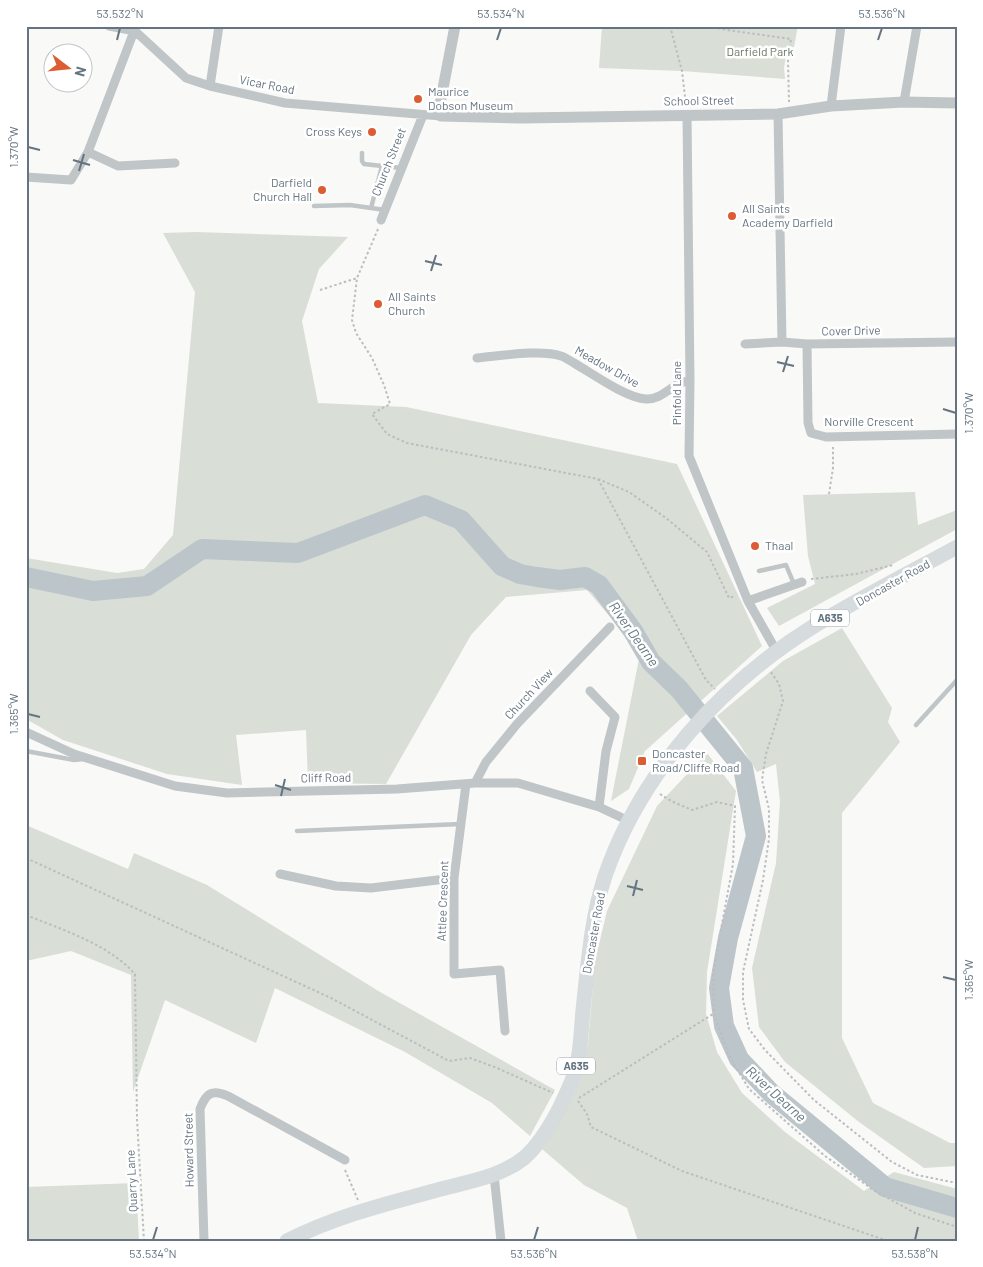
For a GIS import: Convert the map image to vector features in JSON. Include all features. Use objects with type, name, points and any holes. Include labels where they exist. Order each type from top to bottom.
[{"type":"highway","name":"Doncaster Road","points":[[287,1241],[364,1211],[494,1175],[525,1157],[538,1144],[548,1130],[564,1098],[579,1054],[591,937],[596,908],[606,874],[629,821],[648,786],[689,733],[764,662],[814,626],[957,547]]},
{"type":"street","points":[[26,177],[71,180],[88,152],[136,29],[109,26]]},
{"type":"street","points":[[210,86],[219,26]]},
{"type":"street","points":[[441,116],[439,109],[455,26]]},
{"type":"street","points":[[831,106],[841,26]]},
{"type":"street","points":[[904,102],[917,26]]},
{"type":"street","name":"Vicar Road","points":[[136,29],[186,78],[210,86],[285,103],[441,116]]},
{"type":"street","name":"School Street","points":[[441,116],[523,118],[784,113],[831,106],[904,102],[957,103]]},
{"type":"street","points":[[782,342],[784,113]]},
{"type":"street","name":"Church Street","points":[[381,220],[423,115]]},
{"type":"street","name":"Pinfold Lane","points":[[687,115],[689,456],[746,596],[777,652]]},
{"type":"street","points":[[88,152],[118,166],[175,163]]},
{"type":"street","name":"Cover Drive","points":[[745,344],[782,342],[807,344],[957,342]]},
{"type":"street","name":"Norville Crescent","points":[[807,344],[808,423],[811,433],[826,437],[957,434]]},
{"type":"street","name":"Meadow Drive","points":[[477,358],[526,354],[561,356],[632,397],[647,399],[663,395],[682,381],[690,381]]},
{"type":"street","points":[[746,596],[798,584]]},
{"type":"street","name":"Church View","points":[[471,784],[517,724],[610,627]]},
{"type":"street","points":[[590,691],[615,717],[606,751],[599,807]]},
{"type":"street","name":"Cliff Road","points":[[26,732],[74,754],[175,786],[227,793],[397,789],[518,782],[599,807],[629,821]]},
{"type":"street","name":"Attlee Crescent","points":[[471,784],[461,824],[454,878],[454,974],[500,970],[505,1031]]},
{"type":"street","points":[[280,874],[328,884],[371,888],[454,878]]},
{"type":"street","name":"Howard Street","points":[[204,1241],[200,1109],[203,1101],[210,1093],[218,1092],[228,1096],[342,1159]]},
{"type":"street","points":[[494,1175],[501,1241]]},
{"type":"lane","points":[[362,153],[364,164],[402,168]]},
{"type":"lane","points":[[371,208],[382,166]]},
{"type":"lane","points":[[314,206],[350,205],[385,210]]},
{"type":"lane","points":[[759,572],[786,565],[798,584]]},
{"type":"lane","points":[[916,725],[957,680]]},
{"type":"lane","points":[[26,751],[74,760],[90,759]]},
{"type":"lane","points":[[297,831],[461,824]]},
{"type":"path","points":[[670,26],[682,71],[687,115]]},
{"type":"path","points":[[708,26],[791,39],[784,113]]},
{"type":"path","points":[[381,220],[357,278],[352,320],[356,333],[372,358],[390,404],[372,414],[387,434],[407,443],[598,479],[629,492],[666,518],[708,552],[729,598],[746,596]]},
{"type":"path","points":[[320,290],[357,278]]},
{"type":"path","points":[[829,494],[833,468],[833,437]]},
{"type":"path","points":[[598,479],[706,680]]},
{"type":"path","points":[[798,584],[811,578],[856,574],[892,566]]},
{"type":"path","points":[[764,662],[779,684],[783,701],[766,754],[762,780],[769,809],[769,839],[763,880],[743,972],[743,1000],[749,1029],[765,1050],[814,1100],[892,1162],[918,1175],[957,1184]]},
{"type":"path","points":[[648,786],[671,801],[692,810],[717,802],[735,806],[733,864],[713,973],[714,1014],[729,1056],[749,1089],[825,1156],[876,1191],[915,1213],[957,1227]]},
{"type":"path","points":[[26,858],[331,998],[449,1061],[470,1058],[564,1098]]},
{"type":"path","name":"Quarry Lane","points":[[26,915],[97,945],[128,966],[135,974],[137,1119],[144,1241]]},
{"type":"path","points":[[714,1014],[577,1099],[587,1114],[591,1128],[682,1172],[888,1241]]},
{"type":"path","points":[[342,1159],[364,1211]]},
{"type":"green space","name":"Darfield Park","points":[[602,26],[798,26],[794,47],[787,48],[784,68],[785,79],[682,71],[599,68]]},
{"type":"green space","points":[[196,232],[348,237],[319,269],[302,321],[318,403],[406,407],[677,464],[762,646],[645,751],[629,789],[611,801],[639,659],[620,628],[587,590],[506,597],[471,635],[386,784],[308,783],[306,730],[236,735],[242,785],[167,774],[63,740],[26,719],[26,558],[117,573],[144,569],[173,535],[195,292],[163,233]]},
{"type":"green space","points":[[915,492],[918,525],[957,510],[957,529],[779,626],[767,608],[815,584],[808,556],[803,495]]},
{"type":"green space","points":[[842,628],[892,708],[888,722],[900,742],[842,813],[842,1038],[873,1103],[950,1143],[957,1143],[957,1166],[924,1168],[859,1122],[785,1062],[759,1027],[752,968],[776,863],[780,802],[776,764],[757,772],[737,740],[717,716],[783,661]]},
{"type":"green space","points":[[707,753],[736,791],[707,972],[706,1014],[717,1052],[742,1093],[785,1132],[864,1191],[894,1172],[957,1189],[957,1241],[638,1241],[627,1208],[584,1185],[542,1149],[574,1093],[588,1044],[595,961],[607,911],[657,806]]},
{"type":"green space","points":[[26,825],[128,869],[134,853],[207,885],[380,992],[555,1090],[530,1136],[492,1103],[405,1052],[275,988],[256,1043],[165,1000],[133,1092],[131,975],[71,951],[26,961]]},
{"type":"green space","points":[[136,1183],[139,1241],[26,1241],[26,1187]]},
{"type":"waterway","name":"River Dearne","points":[[26,577],[93,591],[147,586],[202,549],[298,553],[425,505],[461,520],[502,566],[520,574],[537,577],[560,580],[585,577],[599,585],[633,631],[651,662],[679,689],[743,768],[756,836],[728,938],[719,988],[724,1026],[739,1059],[771,1093],[885,1187],[957,1208]]},
{"type":"place","name":"Maurice Dobson Museum","points":[[418,99]]},
{"type":"place","name":"Cross Keys","points":[[372,132]]},
{"type":"place","name":"Darfield Church Hall","points":[[322,190]]},
{"type":"place","name":"All Saints Academy Darfield","points":[[732,216]]},
{"type":"place","name":"All Saints Church","points":[[378,304]]},
{"type":"place","name":"Thaal","points":[[755,546]]},
{"type":"place","name":"Doncaster Road/Cliffe Road","points":[[642,761]]}]
